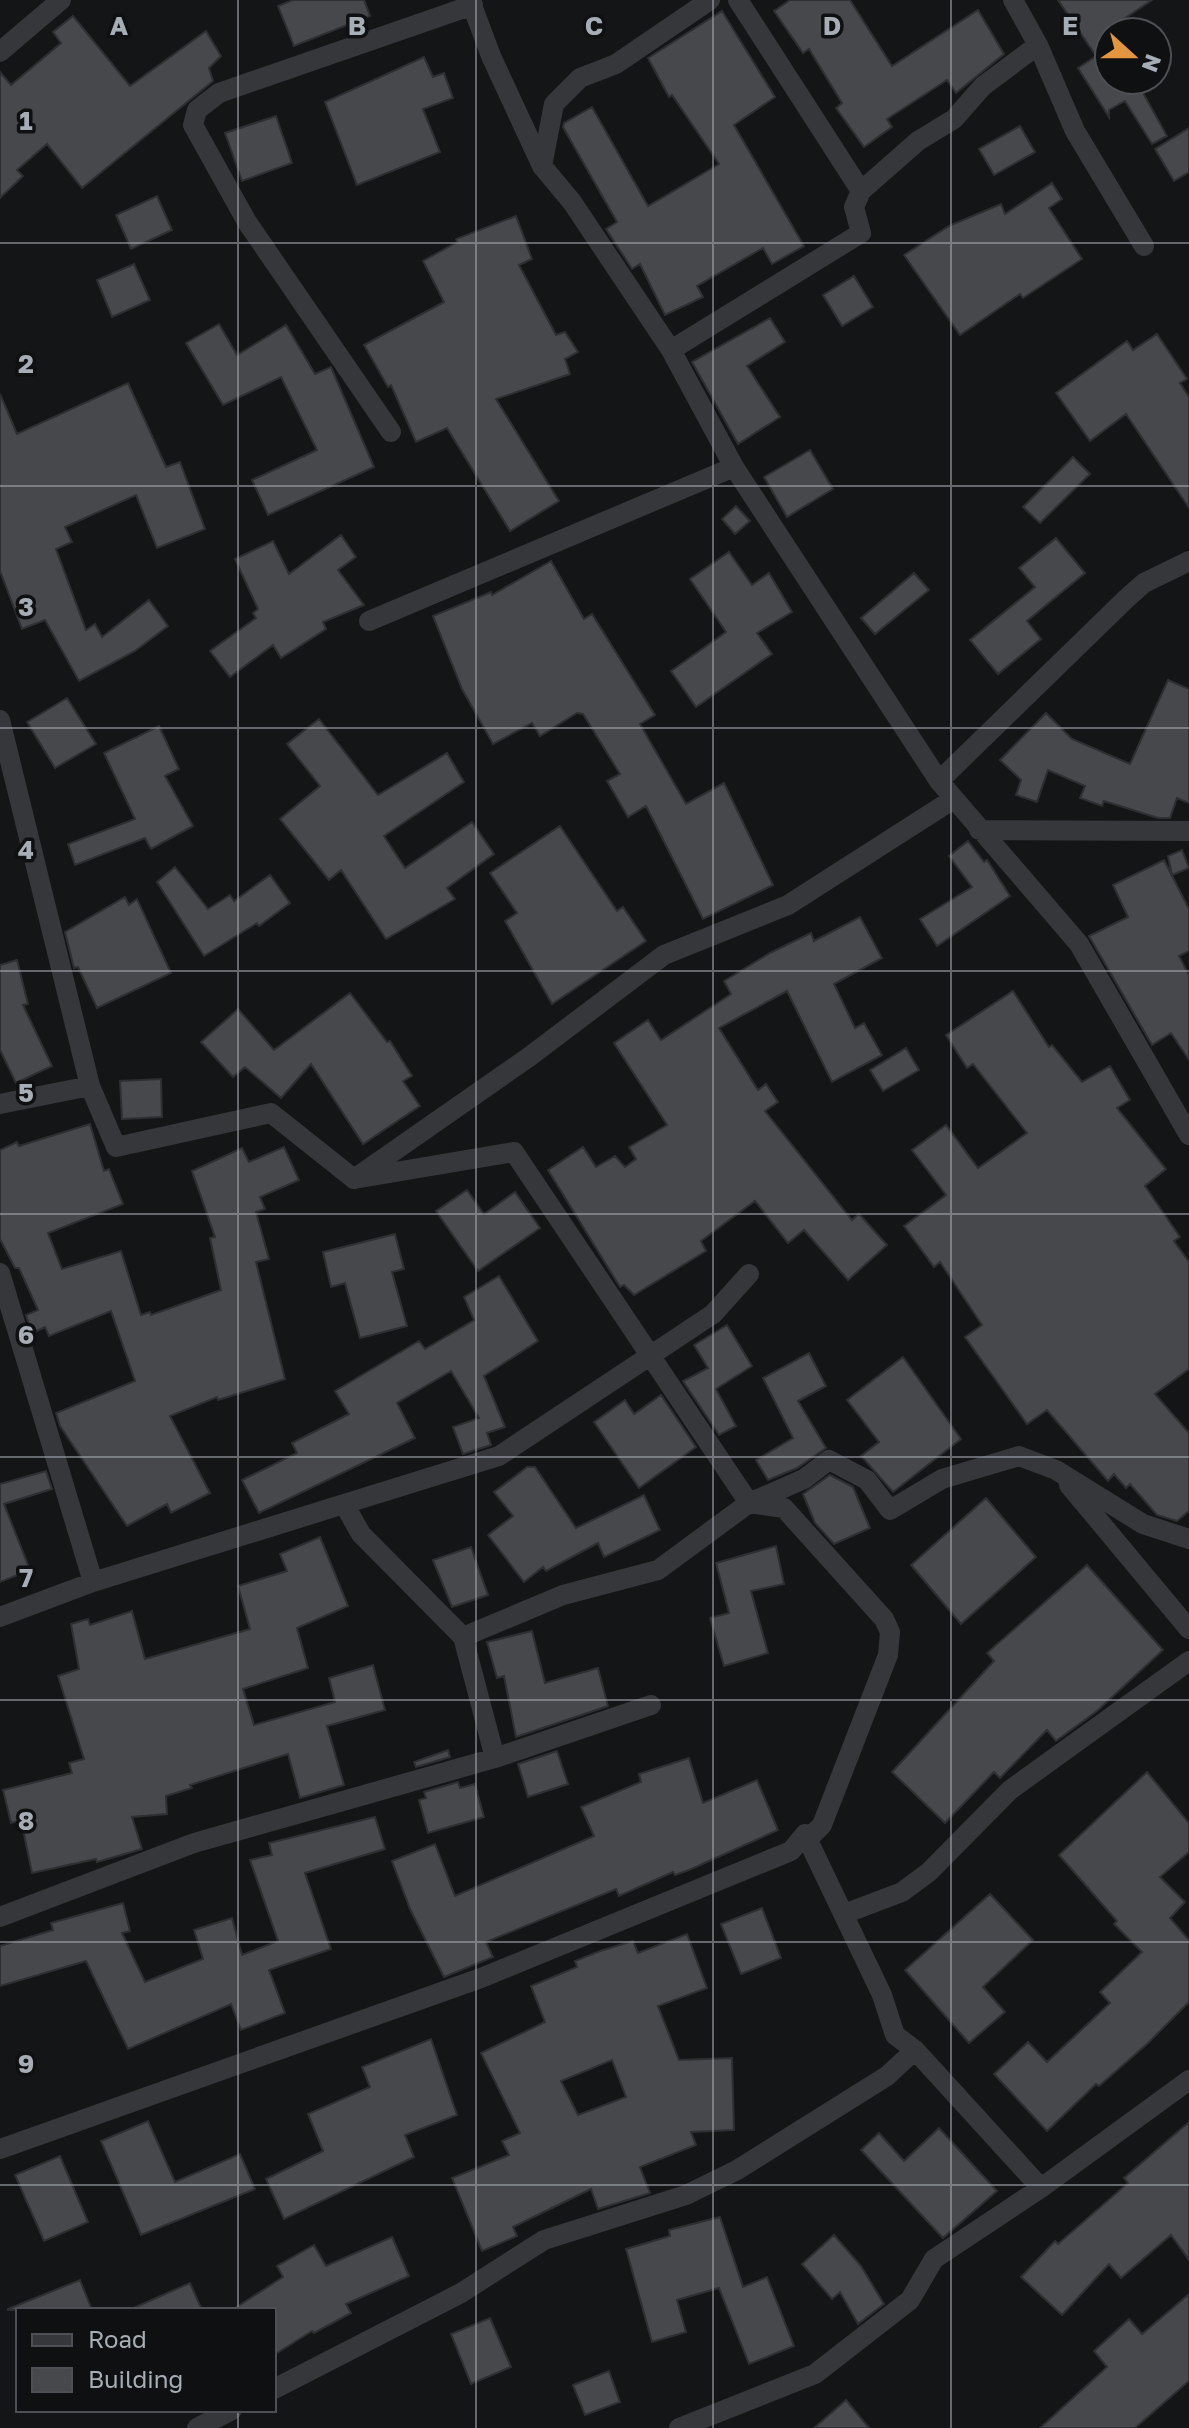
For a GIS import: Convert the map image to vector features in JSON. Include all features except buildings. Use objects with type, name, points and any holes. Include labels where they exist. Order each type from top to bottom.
[{"type":"street","points":[[0,52],[61,0]]},
{"type":"street","points":[[542,166],[554,104],[580,78],[616,64],[710,0]]},
{"type":"street","points":[[738,0],[861,191]]},
{"type":"street","points":[[1013,0],[1038,45],[1075,131],[1144,246]]},
{"type":"street","points":[[391,432],[247,222],[193,125],[197,110],[219,93],[472,3],[491,56],[542,166],[572,202],[671,350],[734,467],[952,800],[1079,944],[1189,1135]]},
{"type":"street","points":[[671,350],[861,233],[854,207],[861,191],[918,141],[954,119],[983,86],[1038,45]]},
{"type":"street","points":[[369,621],[734,467]]},
{"type":"street","points":[[939,781],[1144,583],[1189,561]]},
{"type":"street","points":[[0,720],[90,1086],[116,1147],[271,1113],[354,1179],[514,1152],[749,1503],[784,1508],[884,1619],[890,1632],[888,1655],[822,1825],[809,1838],[805,1834]]},
{"type":"street","points":[[354,1179],[529,1057],[664,955],[788,905],[952,800]]},
{"type":"street","points":[[979,830],[1189,831]]},
{"type":"street","points":[[0,1104],[90,1086]]},
{"type":"street","points":[[0,1273],[93,1582]]},
{"type":"street","points":[[0,1617],[93,1582],[499,1456],[713,1314],[749,1274]]},
{"type":"street","points":[[463,1637],[563,1595],[658,1570],[749,1503],[804,1479],[829,1460],[867,1480],[890,1510],[942,1479],[1019,1456],[1056,1470],[1143,1524],[1189,1539]]},
{"type":"street","points":[[1056,1470],[1189,1629]]},
{"type":"street","points":[[344,1504],[361,1534],[463,1637],[495,1758]]},
{"type":"street","points":[[844,1914],[902,1892],[929,1872],[1010,1790],[1189,1661]]},
{"type":"street","points":[[0,1917],[194,1843],[495,1758],[651,1705]]},
{"type":"street","points":[[805,1834],[882,1995],[895,2035],[915,2050],[1041,2188]]},
{"type":"street","points":[[0,2149],[481,1978],[791,1851],[805,1834]]},
{"type":"street","points":[[276,2388],[461,2293],[544,2240],[686,2195],[737,2170],[887,2076],[915,2050]]},
{"type":"street","points":[[679,2428],[815,2374],[910,2300],[934,2259],[1041,2188],[1189,2080]]},
{"type":"street","points":[[197,2428],[228,2412]]}]
